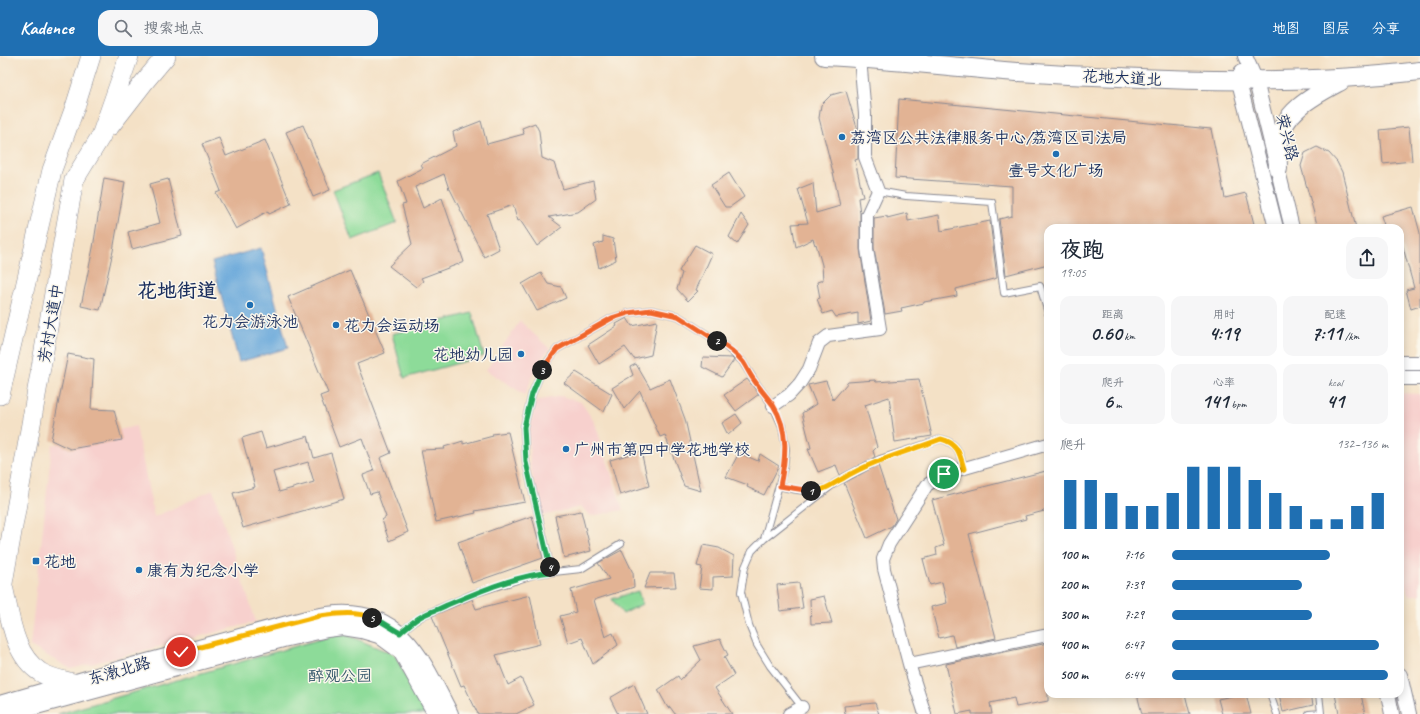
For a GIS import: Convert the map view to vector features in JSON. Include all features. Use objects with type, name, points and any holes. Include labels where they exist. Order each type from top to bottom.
[{"type":"highway","name":"芳村大道中","points":[[0,395],[52,170],[75,107],[91,56]]},
{"type":"highway","name":"芳村大道中","points":[[1,593],[74,180],[101,136],[129,56]]},
{"type":"highway","points":[[101,136],[166,56]]},
{"type":"highway","points":[[1,593],[22,653],[31,665],[41,673],[73,683]]},
{"type":"main road","name":"花地大道北","points":[[824,56],[1005,71],[1192,81],[1248,82],[1346,78],[1420,71]]},
{"type":"main road","points":[[1278,169],[1278,144],[1286,121],[1296,110],[1313,96],[1346,78]]},
{"type":"main road","name":"东漖北路","points":[[0,704],[319,616],[337,614],[369,616],[400,633],[422,661],[450,714]]},
{"type":"main road","name":"东漖北路","points":[[7,714],[282,639],[327,628],[343,627],[379,635],[401,652],[436,714]]},
{"type":"street","name":"荣兴路","points":[[1245,56],[1248,82],[1275,224]]},
{"type":"street","points":[[773,406],[789,395],[800,383],[810,369],[819,343],[828,336],[880,329],[867,249],[868,215],[878,191],[865,156],[865,114],[860,58]]},
{"type":"street","name":"荣兴路","points":[[1248,82],[1278,169],[1291,224]]},
{"type":"street","points":[[1404,363],[1420,363]]},
{"type":"street","points":[[1404,378],[1420,378]]},
{"type":"street","points":[[925,714],[909,664],[884,569],[883,559],[889,544],[927,485],[944,474],[1044,445]]},
{"type":"street","points":[[909,664],[1044,636]]},
{"type":"street","points":[[1404,692],[1409,714]]},
{"type":"street","points":[[1389,698],[1392,714]]},
{"type":"street","points":[[789,714],[802,707]]},
{"type":"lane","points":[[878,191],[906,196],[992,202],[1004,293],[1040,286],[1044,300]]},
{"type":"lane","points":[[551,572],[526,462],[524,427],[532,394],[543,368],[557,349],[612,318],[628,313],[651,310],[678,316],[725,346],[742,361],[773,406],[782,426],[786,449],[780,486],[764,539]]},
{"type":"lane","points":[[802,707],[770,666],[757,645],[749,625],[741,592],[745,568],[752,551],[764,539],[828,488],[850,474],[880,459],[941,439],[947,440],[960,452],[964,469]]},
{"type":"lane","points":[[780,486],[816,492],[828,488]]},
{"type":"lane","points":[[400,633],[424,615],[473,594],[536,574],[580,570],[621,544]]},
{"type":"lane","points":[[1271,698],[1276,714]]},
{"type":"lane","points":[[1308,714],[1321,713],[1319,698]]},
{"type":"shaded area","name":"花地幼儿园","points":[[520,321],[550,349],[541,359],[525,395],[486,370]]},
{"type":"shaded area","points":[[1404,393],[1420,394],[1420,595],[1408,595],[1404,578]]},
{"type":"shaded area","name":"广州市第四中学花地学校","points":[[561,396],[581,402],[595,423],[623,510],[591,516],[581,507],[542,516],[530,465],[529,434],[536,401]]},
{"type":"shaded area","name":"康有为纪念小学","points":[[136,426],[154,517],[213,490],[256,622],[71,669],[30,646],[52,445]]},
{"type":"green space","points":[[378,173],[397,223],[352,240],[333,190]]},
{"type":"green space","name":"花力会运动场","points":[[472,313],[484,356],[404,378],[392,334]]},
{"type":"green space","points":[[638,591],[642,604],[623,614],[612,599]]},
{"type":"green space","name":"醉观公园","points":[[342,633],[395,655],[425,714],[58,714]]},
{"type":"water","name":"花力会游泳池","points":[[261,248],[288,348],[239,362],[212,262]]},
{"type":"building","points":[[846,91],[858,131],[858,159],[855,160],[863,197],[858,198],[860,213],[860,249],[871,321],[858,324],[858,313],[836,317],[832,311],[823,314],[817,299],[820,298],[817,282],[823,280],[822,265],[816,244],[815,245],[813,239],[796,247],[792,224],[808,223],[798,189],[813,183],[816,213],[840,206],[819,118],[821,105],[831,95]]},
{"type":"building","name":"壹号文化广场","points":[[899,99],[1211,129],[1225,198],[1246,193],[1254,224],[1044,224],[1044,265],[1006,275],[999,219],[1012,216],[1012,186],[895,178]]},
{"type":"building","points":[[481,121],[487,144],[524,134],[522,128],[535,123],[539,131],[542,158],[554,163],[563,189],[593,181],[596,199],[578,212],[549,217],[562,227],[537,246],[520,220],[518,221],[513,205],[487,214],[499,249],[484,257],[449,189],[444,174],[415,187],[423,208],[442,198],[464,262],[421,278],[423,281],[416,287],[389,266],[412,244],[402,205],[406,204],[398,181],[423,168],[421,164],[456,146],[453,132]]},
{"type":"building","points":[[303,125],[330,190],[313,197],[286,132]]},
{"type":"building","points":[[1409,127],[1412,161],[1383,164],[1380,130]]},
{"type":"building","points":[[219,138],[226,156],[265,140],[291,204],[269,214],[268,211],[236,229],[216,193],[221,191],[202,144]]},
{"type":"building","points":[[1317,147],[1329,153],[1337,162],[1342,172],[1355,224],[1317,224],[1301,166],[1305,153]]},
{"type":"building","points":[[729,173],[744,197],[730,207],[725,207],[711,185]]},
{"type":"building","points":[[104,178],[125,182],[113,251],[100,310],[81,306],[93,248]]},
{"type":"building","points":[[168,179],[182,236],[132,249],[128,232],[160,223],[150,184]]},
{"type":"building","points":[[1413,207],[1420,233],[1420,306],[1411,309],[1406,290],[1414,288],[1404,251],[1404,224],[1384,224],[1381,216]]},
{"type":"building","points":[[907,213],[908,221],[939,215],[941,231],[990,221],[997,278],[956,289],[957,296],[924,302],[901,308],[902,311],[885,314],[874,248],[874,218],[887,216],[887,218]]},
{"type":"building","points":[[741,214],[749,225],[737,244],[729,237]]},
{"type":"building","points":[[603,236],[613,239],[616,260],[599,268],[594,245],[603,242]]},
{"type":"building","points":[[695,245],[712,254],[696,290],[698,291],[688,301],[677,289],[682,273],[679,271]]},
{"type":"building","points":[[350,270],[385,353],[357,364],[391,453],[380,458],[408,532],[389,541],[382,520],[386,517],[377,492],[370,494],[363,475],[374,471],[362,438],[339,447],[320,396],[328,393],[288,297]]},
{"type":"building","points":[[541,273],[548,284],[561,287],[566,298],[537,311],[522,284]]},
{"type":"building","points":[[627,318],[632,326],[657,321],[651,355],[634,359],[625,347],[599,364],[588,345],[617,326],[616,324]]},
{"type":"building","points":[[68,354],[94,359],[91,409],[114,410],[122,440],[70,449],[51,440]]},
{"type":"building","points":[[703,357],[732,358],[734,360],[722,377],[702,367]]},
{"type":"building","points":[[636,364],[650,388],[670,379],[685,419],[701,491],[684,486],[665,435],[660,437],[640,391],[624,409],[612,388],[633,375],[630,367]]},
{"type":"building","points":[[576,372],[612,394],[604,412],[564,383]]},
{"type":"building","points":[[747,379],[759,394],[736,411],[724,395]]},
{"type":"building","points":[[919,379],[932,436],[895,442],[889,397],[865,405],[877,447],[873,451],[875,457],[840,475],[836,465],[818,472],[808,449],[811,448],[802,413],[816,404],[808,385],[826,381],[833,400],[848,382]]},
{"type":"building","points":[[736,414],[742,423],[728,435],[722,423]]},
{"type":"building","points":[[261,432],[266,448],[308,436],[314,458],[331,453],[344,499],[243,528],[233,493],[255,487],[242,438]],"holes":[[[308,462],[314,482],[279,492],[273,472]]]},
{"type":"building","points":[[508,432],[525,502],[475,511],[476,513],[436,522],[421,450],[445,449],[444,447],[463,441],[463,444],[493,436],[492,434]]},
{"type":"building","points":[[641,451],[649,486],[620,495],[610,460]]},
{"type":"building","points":[[739,453],[758,461],[760,454],[779,466],[764,495],[747,487],[748,485],[726,477]]},
{"type":"building","points":[[878,465],[896,519],[892,526],[867,538],[844,483]]},
{"type":"building","points":[[1044,472],[1044,511],[1025,516],[1026,519],[969,534],[996,638],[955,647],[952,635],[939,638],[931,607],[947,603],[942,582],[930,585],[923,559],[937,555],[936,548],[944,545],[932,500]]},
{"type":"building","points":[[581,511],[591,551],[564,558],[555,516]]},
{"type":"building","points":[[532,516],[543,558],[472,583],[458,542]]},
{"type":"building","points":[[703,545],[719,548],[734,556],[733,576],[713,577],[713,589],[699,588],[702,567],[697,566]]},
{"type":"building","points":[[622,550],[633,573],[634,587],[594,600],[605,637],[613,633],[618,645],[593,664],[582,638],[568,643],[560,616],[576,612],[571,590],[609,579],[598,563]]},
{"type":"building","points":[[650,573],[674,573],[676,587],[644,588]]},
{"type":"building","points":[[799,583],[803,608],[780,611],[777,585]]},
{"type":"building","points":[[530,595],[540,644],[496,655],[508,685],[521,678],[534,705],[516,714],[478,714],[464,685],[461,686],[432,616],[472,599],[476,609]]},
{"type":"building","points":[[824,596],[832,623],[811,624],[810,599]]},
{"type":"building","points":[[720,639],[728,655],[724,657],[734,675],[715,688],[732,714],[675,714],[670,707],[668,708],[658,690],[678,676],[680,680],[701,660],[694,646]]},
{"type":"building","points":[[1044,644],[1044,698],[1048,698],[1048,701],[1016,707],[1014,698],[990,703],[992,714],[972,714],[972,711],[957,714],[946,664]]},
{"type":"building","points":[[634,684],[647,714],[618,714],[610,698]]},
{"type":"building","points":[[1138,698],[1186,698],[1190,714],[1142,714]]},
{"type":"building","points":[[1247,698],[1251,714],[1222,714],[1218,699]]},
{"type":"building","points":[[1280,698],[1312,698],[1313,705],[1283,712]]},
{"type":"building","points":[[1336,698],[1362,698],[1365,714],[1339,714]]},
{"type":"building","points":[[875,703],[879,714],[845,714],[844,706]]},
{"type":"place","name":"荔湾区公共法律服务中心/荔湾区司法局","points":[[842,137]]},
{"type":"place","name":"壹号文化广场","points":[[1056,154]]},
{"type":"place","name":"花力会游泳池","points":[[250,305]]},
{"type":"place","name":"花力会运动场","points":[[336,325]]},
{"type":"place","name":"花地幼儿园","points":[[521,354]]},
{"type":"place","name":"广州市第四中学花地学校","points":[[566,449]]},
{"type":"place","name":"花地","points":[[36,561]]},
{"type":"place","name":"康有为纪念小学","points":[[139,570]]},
{"type":"district","name":"花地街道","points":[[177,290]]},
{"type":"route","points":[[181,652],[319,616],[337,614],[369,616],[400,633],[424,615],[473,594],[536,574],[551,572],[526,462],[524,427],[532,394],[543,368],[557,349],[612,318],[628,313],[651,310],[678,316],[725,346],[742,361],[773,406],[782,426],[786,449],[780,486],[790,489],[816,492],[828,488],[850,474],[880,459],[941,439],[947,440],[960,452],[964,469],[944,474]]}]
